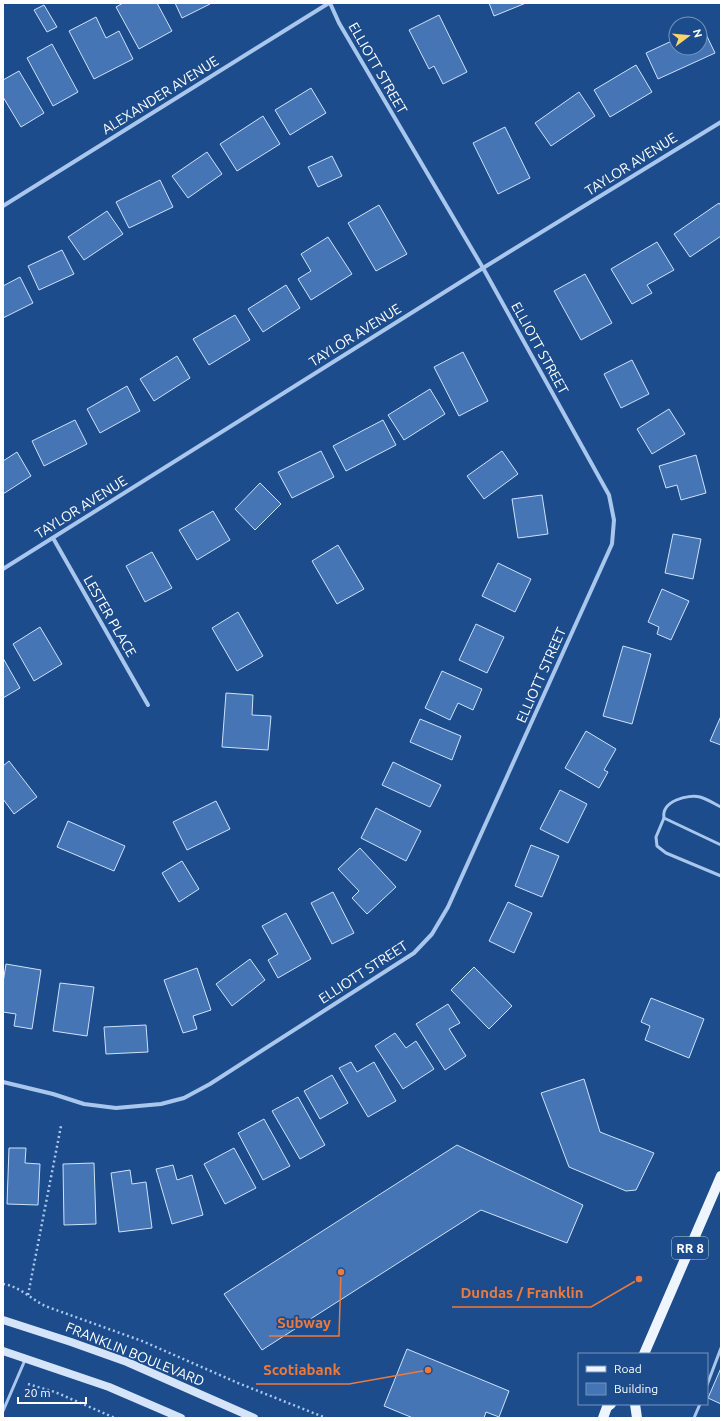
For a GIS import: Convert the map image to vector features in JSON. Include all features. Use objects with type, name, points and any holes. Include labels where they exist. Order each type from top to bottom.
[{"type":"main road","name":"RR 8","points":[[644,1353],[720,1181]]},
{"type":"main road","name":"FRANKLIN BOULEVARD","points":[[3,1320],[127,1362],[254,1418]]},
{"type":"main road","points":[[3,1351],[109,1387],[181,1418]]},
{"type":"main road","points":[[603,1418],[607,1407],[610,1405]]},
{"type":"main road","points":[[635,1405],[637,1418]]},
{"type":"street","name":"ALEXANDER AVENUE","points":[[3,206],[329,3]]},
{"type":"street","name":"ELLIOTT STREET","points":[[3,1082],[53,1094],[84,1104],[116,1108],[161,1104],[184,1098],[210,1084],[414,953],[432,934],[448,907],[612,544],[614,520],[609,496],[483,268],[339,23],[329,3]]},
{"type":"street","name":"TAYLOR AVENUE","points":[[3,569],[483,268],[721,122]]},
{"type":"street","name":"LESTER PLACE","points":[[53,538],[148,704]]},
{"type":"lane","points":[[721,807],[700,797],[678,798],[667,805],[663,815],[664,818],[656,837],[657,846],[666,853],[721,876]]},
{"type":"lane","points":[[664,818],[721,845]]},
{"type":"lane","points":[[708,1382],[721,1348]]},
{"type":"lane","points":[[3,1411],[15,1380],[26,1358]]},
{"type":"lane","points":[[694,1418],[700,1405]]},
{"type":"path","points":[[28,1296],[61,1126]]},
{"type":"path","points":[[3,1284],[15,1287],[45,1306],[142,1341],[238,1383],[326,1418]]},
{"type":"path","points":[[15,1380],[55,1392],[115,1418]]},
{"type":"building","points":[[123,3],[157,3],[172,31],[139,49],[116,7]]},
{"type":"building","points":[[175,3],[210,3],[210,4],[182,18]]},
{"type":"building","points":[[489,3],[526,3],[494,16]]},
{"type":"building","points":[[44,5],[57,27],[47,32],[34,10]]},
{"type":"building","points":[[439,15],[467,72],[443,84],[434,66],[429,69],[409,30]]},
{"type":"building","points":[[96,17],[106,38],[119,31],[133,59],[94,79],[69,31]]},
{"type":"building","points":[[708,38],[715,53],[658,79],[646,53],[668,43],[668,56],[708,56]]},
{"type":"building","points":[[52,44],[78,92],[53,106],[27,58]]},
{"type":"building","points":[[636,65],[652,92],[610,117],[594,90]]},
{"type":"building","points":[[19,71],[44,113],[21,127],[3,97],[3,80]]},
{"type":"building","points":[[311,88],[326,113],[290,135],[275,110]]},
{"type":"building","points":[[579,92],[595,116],[551,146],[535,123]]},
{"type":"building","points":[[263,116],[280,144],[237,171],[220,144]]},
{"type":"building","points":[[505,127],[530,178],[498,194],[473,143]]},
{"type":"building","points":[[207,152],[222,174],[188,198],[172,176]]},
{"type":"building","points":[[332,156],[342,176],[318,187],[308,167]]},
{"type":"building","points":[[160,180],[173,207],[129,228],[116,202]]},
{"type":"building","points":[[719,203],[721,206],[721,236],[690,257],[674,234]]},
{"type":"building","points":[[379,205],[407,254],[376,271],[348,223]]},
{"type":"building","points":[[107,211],[123,234],[84,260],[68,237]]},
{"type":"building","points":[[328,237],[352,274],[311,300],[298,279],[311,271],[301,254]]},
{"type":"building","points":[[657,242],[674,270],[647,285],[652,293],[632,304],[611,269]]},
{"type":"building","points":[[62,250],[74,274],[39,290],[28,266]]},
{"type":"building","points":[[585,274],[612,323],[581,340],[554,291]]},
{"type":"building","points":[[20,277],[33,303],[3,318],[3,286]]},
{"type":"building","points":[[286,285],[300,308],[263,332],[248,309]]},
{"type":"building","points":[[235,315],[250,340],[209,365],[193,339]]},
{"type":"building","points":[[463,352],[488,401],[459,416],[434,367]]},
{"type":"building","points":[[177,356],[190,378],[154,401],[140,379]]},
{"type":"building","points":[[632,360],[649,394],[621,408],[604,374]]},
{"type":"building","points":[[127,386],[140,411],[100,433],[87,409]]},
{"type":"building","points":[[430,389],[445,414],[404,440],[388,415]]},
{"type":"building","points":[[669,409],[685,434],[652,454],[637,429]]},
{"type":"building","points":[[75,420],[87,444],[44,466],[32,441]]},
{"type":"building","points":[[383,420],[396,445],[346,471],[333,446]]},
{"type":"building","points":[[321,451],[334,477],[292,498],[278,472]]},
{"type":"building","points":[[502,451],[518,474],[484,499],[467,476]]},
{"type":"building","points":[[17,452],[31,476],[3,494],[3,461]]},
{"type":"building","points":[[696,455],[706,493],[681,500],[677,485],[666,488],[659,466]]},
{"type":"building","points":[[260,483],[281,504],[255,530],[235,509]]},
{"type":"building","points":[[542,495],[548,534],[518,538],[512,499]]},
{"type":"building","points":[[213,511],[230,540],[197,560],[179,530]]},
{"type":"building","points":[[673,534],[701,539],[693,579],[665,573]]},
{"type":"building","points":[[338,545],[364,589],[337,604],[312,561]]},
{"type":"building","points":[[152,552],[172,588],[145,602],[126,566]]},
{"type":"building","points":[[498,563],[531,579],[515,612],[482,596]]},
{"type":"building","points":[[662,589],[689,601],[671,640],[657,634],[659,627],[648,622]]},
{"type":"building","points":[[238,612],[263,656],[237,671],[212,628]]},
{"type":"building","points":[[476,624],[504,637],[487,673],[459,660]]},
{"type":"building","points":[[40,627],[62,664],[34,681],[13,644]]},
{"type":"building","points":[[623,646],[651,654],[632,724],[603,716]]},
{"type":"building","points":[[3,658],[20,688],[3,698]]},
{"type":"building","points":[[442,671],[482,689],[473,710],[458,703],[450,720],[425,708]]},
{"type":"building","points":[[226,693],[253,695],[252,715],[271,716],[268,750],[222,747]]},
{"type":"building","points":[[721,716],[721,745],[710,741]]},
{"type":"building","points":[[420,719],[461,736],[452,760],[410,742]]},
{"type":"building","points":[[586,731],[616,749],[604,770],[608,772],[599,788],[565,768]]},
{"type":"building","points":[[9,761],[37,797],[14,814],[3,799],[3,766]]},
{"type":"building","points":[[393,762],[441,785],[430,807],[382,785]]},
{"type":"building","points":[[560,790],[587,804],[568,843],[540,829]]},
{"type":"building","points":[[216,801],[230,829],[187,850],[173,822]]},
{"type":"building","points":[[376,808],[421,831],[406,861],[361,838]]},
{"type":"building","points":[[68,821],[125,846],[114,871],[57,847]]},
{"type":"building","points":[[531,845],[559,856],[542,897],[515,886]]},
{"type":"building","points":[[360,848],[396,887],[367,914],[352,898],[359,891],[338,869]]},
{"type":"building","points":[[182,861],[199,889],[179,902],[162,873]]},
{"type":"building","points":[[333,892],[354,933],[332,944],[311,903]]},
{"type":"building","points":[[508,902],[532,913],[514,953],[489,941]]},
{"type":"building","points":[[286,913],[311,959],[278,978],[268,960],[278,954],[262,926]]},
{"type":"building","points":[[250,959],[265,980],[232,1006],[216,984]]},
{"type":"building","points":[[6,964],[41,970],[32,1029],[14,1026],[16,1014],[3,1012],[3,983]]},
{"type":"building","points":[[474,967],[512,1006],[489,1029],[451,990]]},
{"type":"building","points":[[197,968],[211,1010],[193,1016],[197,1029],[183,1033],[164,980]]},
{"type":"building","points":[[60,983],[94,987],[87,1036],[53,1031]]},
{"type":"building","points":[[651,998],[704,1019],[689,1058],[645,1040],[650,1026],[641,1022]]},
{"type":"building","points":[[448,1004],[460,1023],[449,1029],[466,1056],[445,1070],[416,1024]]},
{"type":"building","points":[[146,1025],[148,1052],[106,1054],[104,1027]]},
{"type":"building","points":[[395,1033],[406,1048],[416,1041],[434,1069],[403,1089],[375,1046]]},
{"type":"building","points":[[351,1062],[357,1072],[374,1062],[396,1101],[368,1117],[339,1068]]},
{"type":"building","points":[[332,1075],[348,1103],[320,1119],[304,1091]]},
{"type":"building","points":[[584,1079],[600,1132],[654,1153],[636,1190],[626,1191],[569,1167],[541,1093]]},
{"type":"building","points":[[298,1097],[325,1145],[300,1159],[272,1111]]},
{"type":"building","points":[[264,1119],[290,1166],[263,1180],[238,1133]]},
{"type":"building","points":[[457,1145],[583,1205],[567,1243],[481,1210],[262,1350],[224,1294]]},
{"type":"building","points":[[9,1148],[26,1148],[25,1163],[40,1164],[38,1205],[7,1204]]},
{"type":"building","points":[[234,1148],[256,1188],[225,1204],[204,1164]]},
{"type":"building","points":[[94,1163],[96,1224],[64,1225],[63,1164]]},
{"type":"building","points":[[173,1165],[177,1180],[192,1175],[203,1215],[172,1224],[156,1169]]},
{"type":"building","points":[[130,1170],[132,1184],[146,1182],[152,1228],[119,1232],[111,1173]]},
{"type":"building","points":[[407,1349],[509,1391],[499,1417],[486,1412],[484,1418],[413,1418],[384,1406]]},
{"type":"building","points":[[721,1368],[721,1404],[708,1398]]},
{"type":"place","name":"Subway","points":[[341,1272]]},
{"type":"place","name":"Dundas / Franklin","points":[[639,1279]]},
{"type":"place","name":"Scotiabank","points":[[428,1370]]}]
